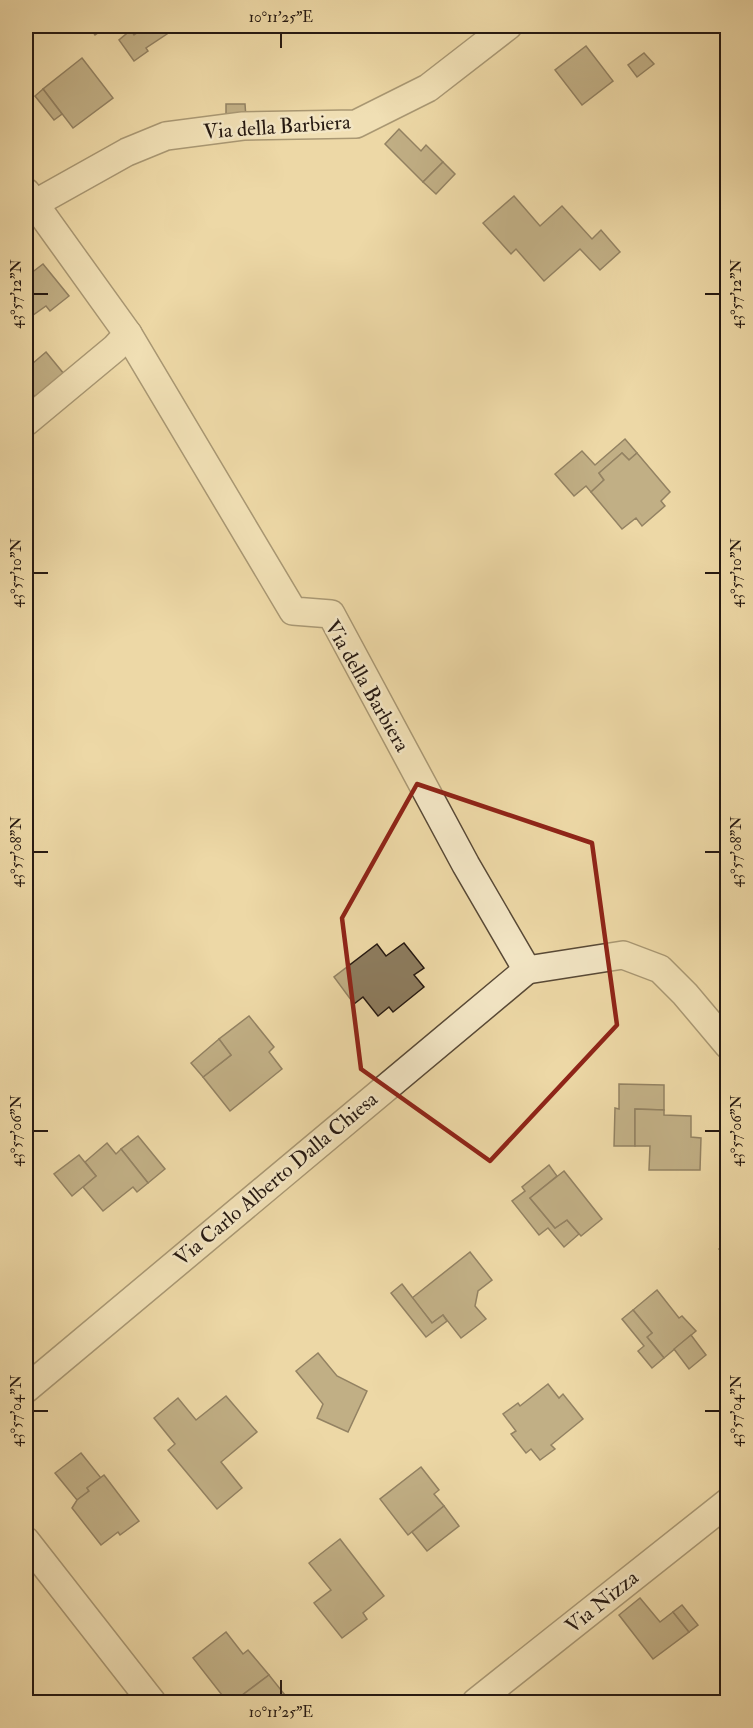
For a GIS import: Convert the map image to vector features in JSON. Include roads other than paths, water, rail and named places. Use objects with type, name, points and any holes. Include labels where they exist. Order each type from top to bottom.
[{"type":"street","name":"Via della Barbiera","points":[[508,26],[428,88],[356,124],[243,126],[166,136],[30,198],[128,334],[292,611],[331,614],[466,865],[527,970]]},
{"type":"street","points":[[26,422],[115,348],[128,334]]},
{"type":"street","points":[[527,970],[623,955],[660,969],[685,994],[728,1045]]},
{"type":"street","name":"Via Carlo Alberto Dalla Chiesa","points":[[26,1389],[527,970]]},
{"type":"street","name":"Via Nizza","points":[[476,1702],[728,1502]]},
{"type":"street","points":[[26,1541],[152,1702]]}]
